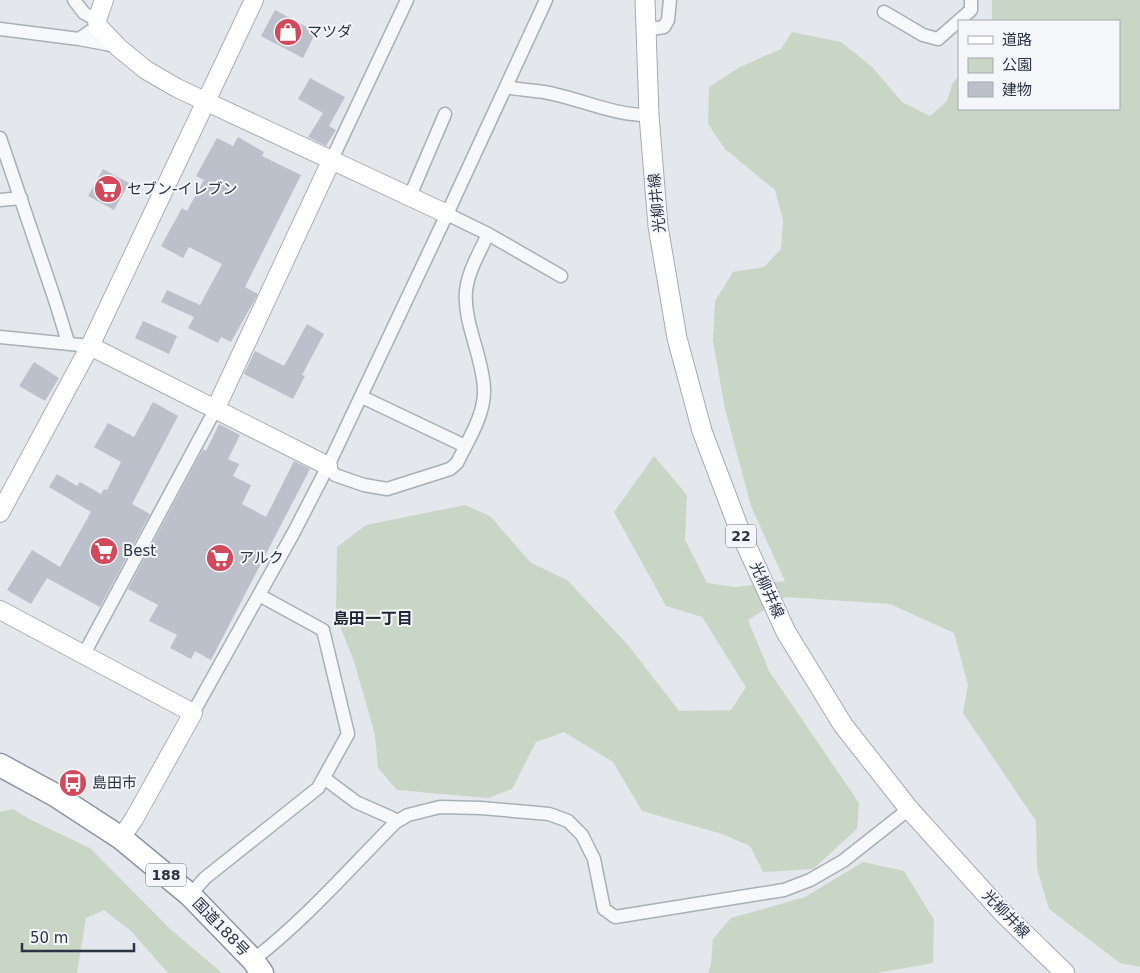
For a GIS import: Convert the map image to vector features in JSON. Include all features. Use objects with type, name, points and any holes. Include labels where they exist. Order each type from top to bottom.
[{"type":"highway","name":"国道188号","points":[[0,765],[55,795],[121,838],[190,894],[257,967]]},
{"type":"highway","name":"国道188号","points":[[0,775],[55,795]]},
{"type":"main road","name":"光柳井線","points":[[645,0],[649,115],[658,226],[677,338],[702,431],[741,534],[786,632],[844,725],[909,809],[1003,913],[1065,973]]},
{"type":"street","points":[[74,0],[84,13],[97,23],[119,48],[146,70],[178,88],[488,234],[561,276]]},
{"type":"street","points":[[79,39],[97,23],[104,0]]},
{"type":"street","points":[[0,513],[90,346],[254,0]]},
{"type":"street","points":[[84,654],[215,410],[407,0]]},
{"type":"street","points":[[121,838],[134,819],[259,595],[328,466],[362,397],[546,0]]},
{"type":"street","points":[[645,30],[664,27],[668,20],[670,0]]},
{"type":"street","points":[[960,20],[971,10],[971,0]]},
{"type":"street","points":[[884,12],[923,35],[938,39],[958,21]]},
{"type":"street","points":[[0,30],[79,39],[119,48]]},
{"type":"street","points":[[506,87],[543,92],[582,101],[631,116],[649,115]]},
{"type":"street","points":[[410,196],[445,114]]},
{"type":"street","points":[[0,138],[68,342]]},
{"type":"street","points":[[0,200],[21,198]]},
{"type":"street","points":[[0,337],[68,342],[90,346],[328,466],[335,475],[364,485],[387,489],[450,469],[456,463],[482,411],[484,390],[481,361],[468,312],[466,291],[472,268],[488,234]]},
{"type":"street","points":[[362,397],[465,446]]},
{"type":"street","points":[[190,894],[205,878],[318,788],[348,734],[323,630],[259,595]]},
{"type":"street","points":[[0,610],[193,713]]},
{"type":"street","points":[[324,778],[356,802],[392,818],[396,822]]},
{"type":"street","points":[[257,967],[268,949],[323,897],[396,822],[408,815],[440,808],[481,808],[549,814],[568,821],[582,835],[594,859],[604,909],[615,918],[784,890],[810,880],[842,861],[909,809]]},
{"type":"green space","points":[[992,0],[1140,0],[1140,967],[1120,963],[1049,909],[1037,869],[1036,821],[963,713],[968,685],[954,633],[890,604],[785,597],[748,620],[769,671],[859,803],[857,829],[813,869],[763,872],[750,846],[722,834],[642,811],[613,762],[564,732],[536,742],[512,789],[488,798],[397,790],[378,768],[375,735],[354,661],[336,616],[337,547],[366,525],[465,505],[490,516],[531,563],[567,580],[628,645],[679,711],[731,710],[746,687],[702,617],[666,606],[614,512],[654,456],[687,495],[685,540],[707,583],[735,587],[785,581],[751,506],[725,409],[713,341],[715,301],[733,272],[764,267],[781,249],[783,220],[775,190],[725,149],[708,124],[709,87],[740,67],[781,49],[792,32],[841,42],[872,67],[902,102],[930,116],[947,101],[953,82],[958,78],[958,110],[1120,110],[1120,20],[992,20]]},
{"type":"green space","points":[[13,809],[31,820],[90,848],[170,929],[222,973],[168,973],[131,931],[104,910],[86,918],[77,973],[0,973],[0,812]]},
{"type":"green space","points":[[863,862],[904,871],[934,920],[933,963],[877,973],[708,973],[711,964],[713,939],[731,918],[805,897]]},
{"type":"building","points":[[275,10],[316,32],[303,58],[261,36]]},
{"type":"building","points":[[310,78],[345,97],[329,126],[336,130],[326,146],[308,137],[323,113],[298,99]]},
{"type":"building","points":[[238,137],[264,152],[262,156],[301,175],[245,287],[258,294],[231,342],[221,337],[218,343],[188,328],[194,317],[161,302],[167,290],[200,305],[222,264],[189,247],[183,258],[161,246],[182,208],[187,211],[204,180],[196,176],[217,138],[233,146]]},
{"type":"building","points":[[103,169],[129,183],[114,210],[88,196]]},
{"type":"building","points":[[143,321],[177,336],[169,354],[135,338]]},
{"type":"building","points":[[307,324],[324,334],[302,375],[305,376],[293,399],[244,374],[255,351],[284,366]]},
{"type":"building","points":[[34,362],[59,378],[45,401],[19,386]]},
{"type":"building","points":[[153,402],[178,416],[132,504],[150,514],[100,607],[47,578],[31,604],[7,590],[32,550],[60,567],[91,512],[49,487],[57,474],[77,486],[80,482],[101,494],[104,489],[107,490],[121,462],[94,447],[108,423],[134,437]]},
{"type":"building","points":[[219,424],[240,435],[228,459],[239,464],[233,476],[251,485],[242,504],[266,517],[294,461],[310,469],[211,660],[195,651],[191,659],[170,648],[177,635],[149,621],[158,605],[128,589],[203,449],[206,451]]},
{"type":"place","name":"マツダ","points":[[288,32]]},
{"type":"place","name":"セブン-イレブン","points":[[108,189]]},
{"type":"place","name":"Best","points":[[104,551]]},
{"type":"place","name":"アルク","points":[[220,558]]},
{"type":"place","name":"島田市","points":[[73,783]]},
{"type":"district","name":"島田一丁目","points":[[373,618]]}]
